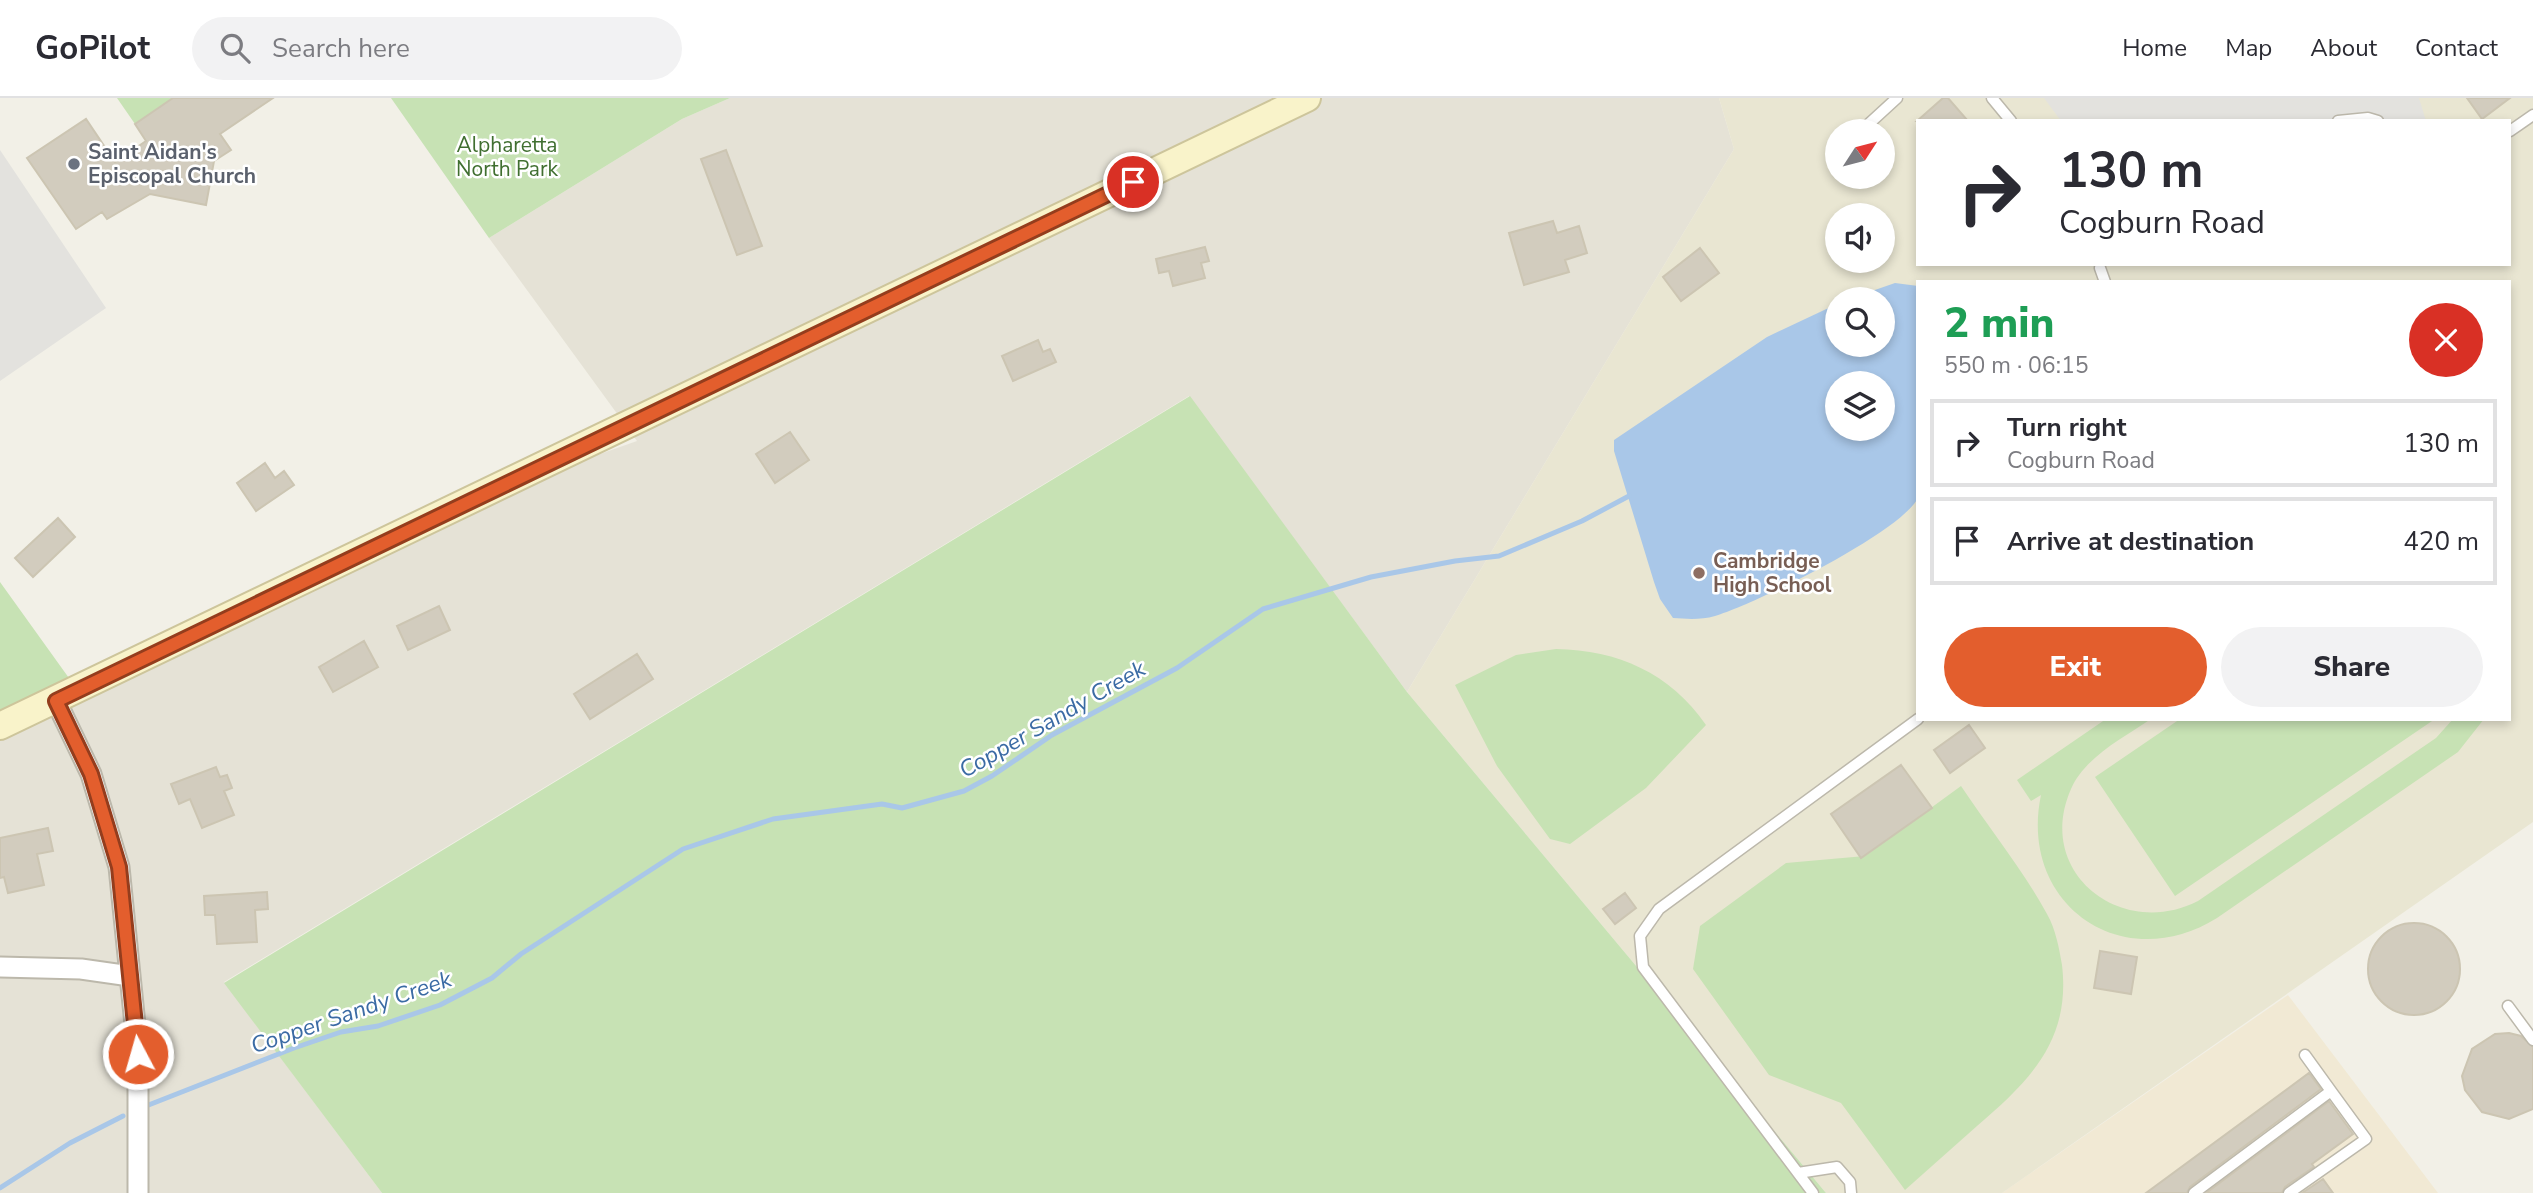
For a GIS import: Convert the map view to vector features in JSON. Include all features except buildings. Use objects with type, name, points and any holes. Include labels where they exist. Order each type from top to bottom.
[{"type":"street","points":[[0,726],[1307,98]]},
{"type":"street","points":[[56,701],[91,774],[119,867],[138,1054],[138,1193]]},
{"type":"street","points":[[0,967],[81,969],[130,976]]},
{"type":"lane","points":[[1874,119],[1897,98]]},
{"type":"lane","points":[[1993,98],[2009,119]]},
{"type":"lane","points":[[2511,130],[2533,116]]},
{"type":"lane","points":[[1813,1193],[1643,967],[1640,936],[1659,909],[1916,720]]},
{"type":"lane","points":[[2508,1006],[2533,1040]]},
{"type":"lane","points":[[2289,1193],[2366,1139],[2305,1055]]},
{"type":"lane","points":[[2194,1193],[2330,1091]]},
{"type":"lane","points":[[1798,1173],[1837,1167],[1850,1182],[1851,1193]]},
{"type":"shaded area","points":[[730,98],[1719,98],[1734,149],[1407,692],[1189,396],[224,982],[382,1193],[0,1193],[0,727],[453,506],[637,441],[489,238],[682,119]]},
{"type":"shaded area","name":"Cambridge High School","points":[[1719,98],[2533,98],[2533,822],[2002,1193],[1826,1193],[1407,692],[1734,149]]},
{"type":"shaded area","points":[[2044,98],[2419,98],[2425,119],[2060,119]]},
{"type":"shaded area","points":[[0,150],[106,308],[0,381]]},
{"type":"shaded area","points":[[2288,995],[2438,1193],[2002,1193]]},
{"type":"green space","points":[[117,98],[188,98],[170,100],[135,124]]},
{"type":"green space","name":"Alpharetta North Park","points":[[391,98],[730,98],[682,119],[489,238]]},
{"type":"green space","points":[[1190,396],[1407,692],[1826,1193],[382,1193],[224,983]]},
{"type":"green space","points":[[0,582],[84,699],[0,727]]},
{"type":"green space","points":[[1556,649],[1601,654],[1641,668],[1676,691],[1706,725],[1646,788],[1570,844],[1550,839],[1497,766],[1455,685],[1516,655]]},
{"type":"green space","points":[[2103,721],[2148,721],[2106,749],[2085,767],[2077,778],[2071,789],[2063,820],[2065,847],[2075,872],[2092,891],[2115,905],[2141,912],[2169,911],[2198,901],[2436,738],[2451,721],[2482,721],[2458,752],[2217,918],[2181,934],[2146,939],[2114,934],[2085,920],[2062,897],[2045,868],[2038,834],[2041,795],[2031,801],[2017,780]]},
{"type":"green space","points":[[2177,721],[2432,721],[2175,896],[2095,777]]},
{"type":"green space","points":[[1961,786],[2027,881],[2050,920],[2062,965],[2060,1016],[2042,1057],[2013,1093],[1905,1190],[1841,1103],[1769,1075],[1693,969],[1700,926],[1786,863],[1865,856]]},
{"type":"water","points":[[1895,283],[1916,286],[1916,500],[1906,513],[1884,530],[1792,583],[1715,616],[1699,619],[1673,618],[1660,599],[1654,582],[1614,451],[1614,440],[1767,337],[1825,310],[1825,357],[1895,357],[1895,287],[1884,287]]},
{"type":"waterway","name":"Copper Sandy Creek","points":[[146,1106],[294,1048],[341,1032],[378,1026],[440,1005],[492,978],[521,954],[683,849],[773,819],[882,804],[902,808],[964,791],[992,776],[1052,735],[1177,668],[1263,609],[1371,577],[1455,561],[1499,556],[1582,521],[1629,496]]},
{"type":"waterway","name":"Copper Sandy Creek","points":[[0,1188],[70,1143],[123,1116]]},
{"type":"place","name":"Saint Aidan's Episcopal Church","points":[[74,164]]},
{"type":"place","name":"Cambridge High School","points":[[1699,573]]},
{"type":"route","points":[[138,1054],[119,867],[91,774],[56,701],[1133,182]]}]
